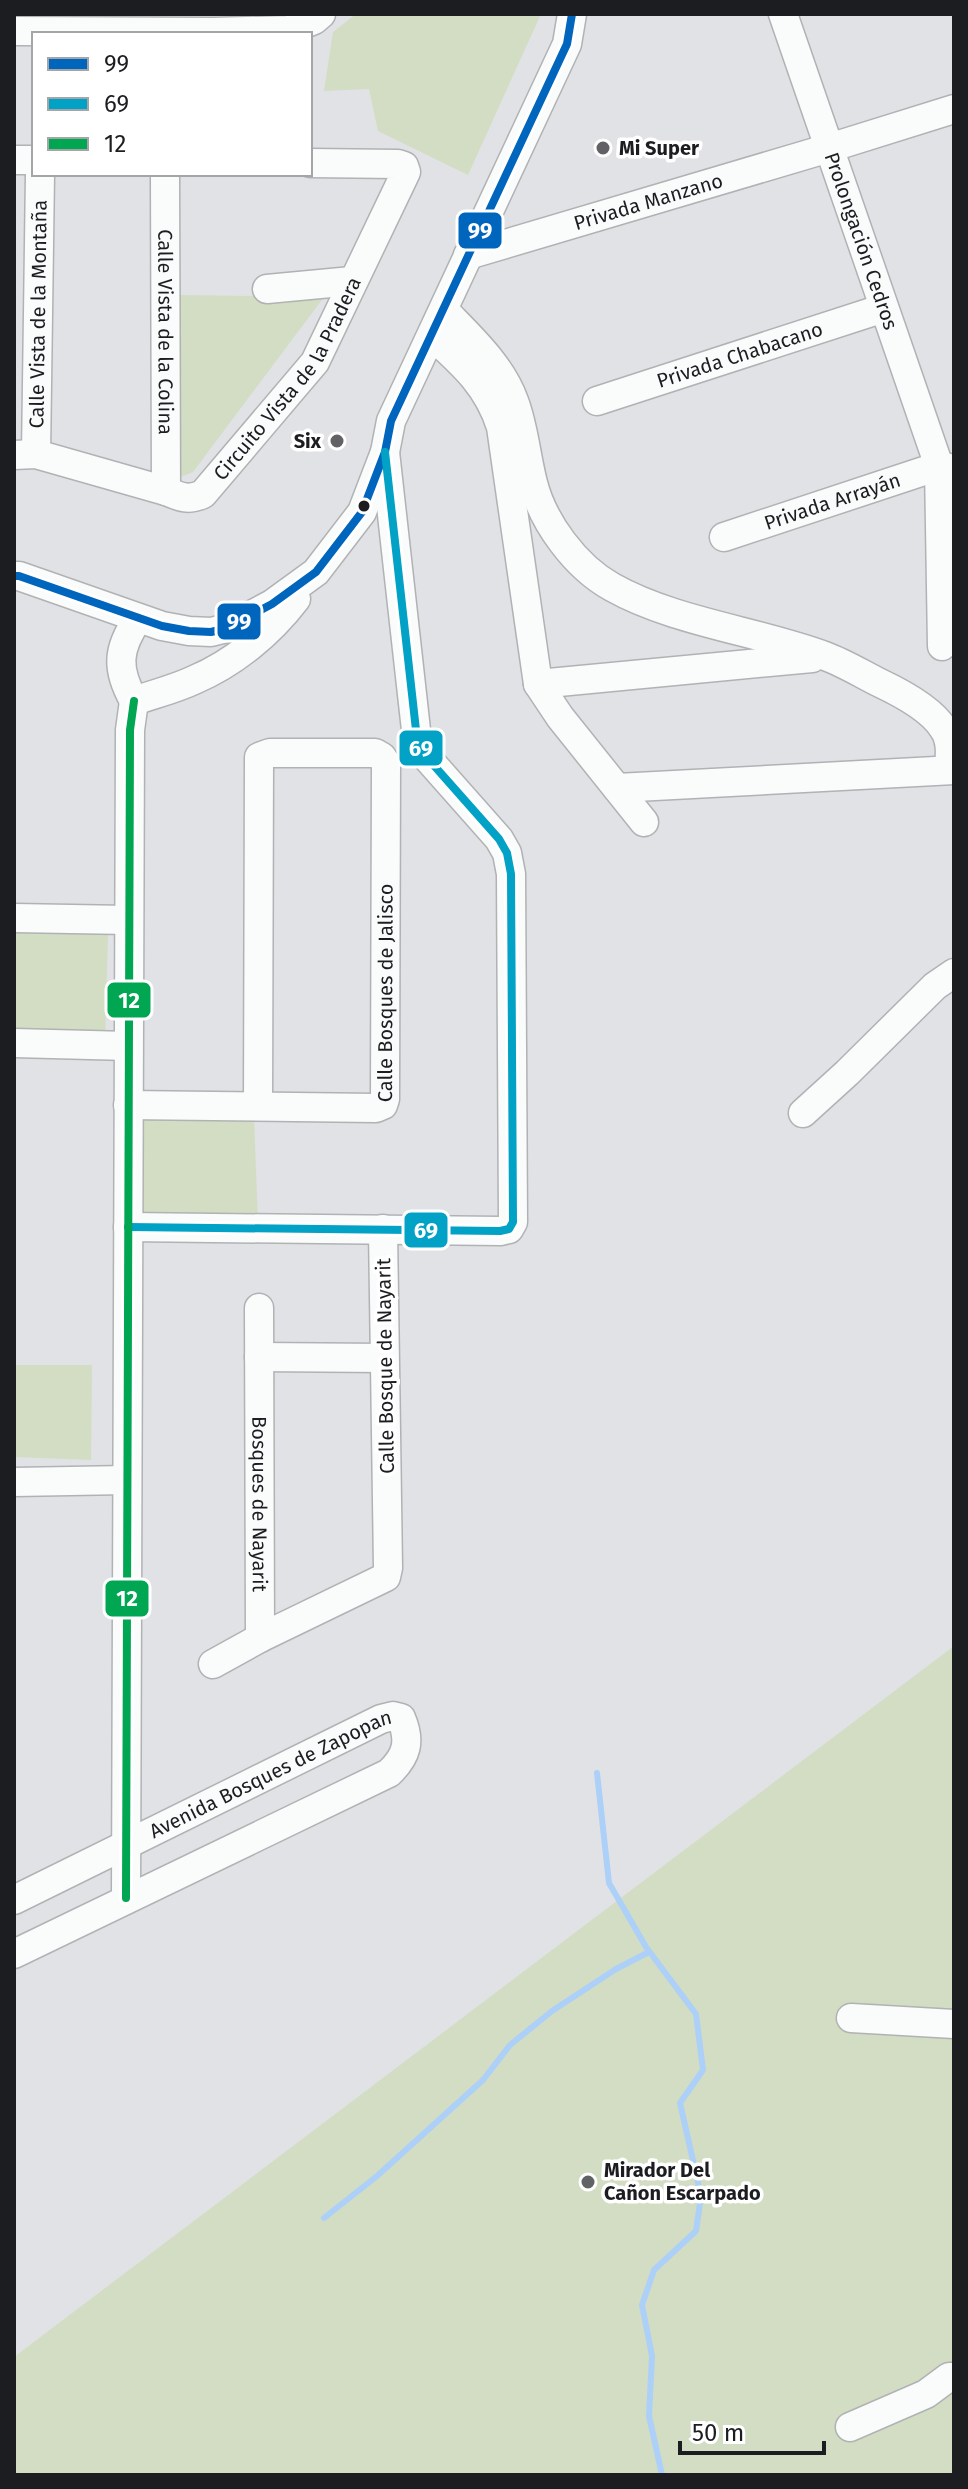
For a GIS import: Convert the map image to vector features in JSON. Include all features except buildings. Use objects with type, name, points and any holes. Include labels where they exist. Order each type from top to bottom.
[{"type":"street","points":[[238,32],[289,30],[321,14]]},
{"type":"street","points":[[134,701],[194,680],[257,641],[284,616],[362,512],[385,452],[391,421],[567,44],[572,14]]},
{"type":"street","name":"Prolongación Cedros","points":[[783,14],[884,308],[946,468],[947,606],[942,646]]},
{"type":"street","points":[[14,31],[114,32]]},
{"type":"street","name":"Privada Manzano","points":[[468,255],[954,109]]},
{"type":"street","name":"Circuito Vista de la Pradera","points":[[25,454],[166,491],[185,499],[203,494],[315,362],[406,172],[404,166],[398,164],[312,163]]},
{"type":"street","name":"Calle Vista de la Montaña","points":[[25,454],[40,176]]},
{"type":"street","name":"Calle Vista de la Colina","points":[[165,176],[166,491]]},
{"type":"street","points":[[267,289],[352,281]]},
{"type":"street","name":"Privada Chabacano","points":[[597,401],[884,308]]},
{"type":"street","points":[[438,323],[474,341],[498,370],[514,399],[533,484],[528,510],[538,684],[560,717],[644,822]]},
{"type":"street","name":"Calle Bosque de Nayarit","points":[[260,1638],[386,1577],[383,1229],[500,1231],[509,1229],[513,1222],[511,874],[507,853],[499,839],[422,752],[416,730],[385,452]]},
{"type":"street","name":"Privada Arrayán","points":[[724,537],[946,468]]},
{"type":"street","points":[[528,510],[562,540],[585,568],[609,586],[641,602],[826,657],[898,692],[943,727],[950,743],[952,769],[617,788]]},
{"type":"street","points":[[348,532],[362,530],[381,535],[394,544]]},
{"type":"street","points":[[14,576],[138,619],[189,631],[211,632],[243,622],[316,572]]},
{"type":"street","points":[[126,1898],[128,920],[130,730],[134,701],[124,683],[121,660],[125,638],[138,619]]},
{"type":"street","points":[[211,632],[224,664]]},
{"type":"street","points":[[538,684],[826,657]]},
{"type":"street","name":"Calle Bosques de Jalisco","points":[[128,1105],[376,1108],[383,1105],[386,763],[375,753],[270,753],[259,757],[258,1106]]},
{"type":"street","points":[[14,918],[128,920]]},
{"type":"street","points":[[803,1113],[935,986],[954,973]]},
{"type":"street","points":[[14,1043],[128,1046]]},
{"type":"street","points":[[128,1227],[383,1229]]},
{"type":"street","name":"Bosques de Nayarit","points":[[259,1308],[260,1638]]},
{"type":"street","points":[[259,1357],[384,1358]]},
{"type":"street","points":[[14,1482],[127,1480]]},
{"type":"street","points":[[213,1664],[260,1638]]},
{"type":"street","name":"Avenida Bosques de Zapopan","points":[[14,1900],[381,1719],[401,1718],[406,1730],[407,1747],[400,1763],[389,1773],[14,1954]]},
{"type":"street","points":[[851,2018],[954,2024]]},
{"type":"street","points":[[850,2427],[926,2394],[949,2377],[954,2377]]},
{"type":"green space","points":[[356,14],[541,14],[468,175],[378,131],[369,89],[324,91],[333,32]]},
{"type":"green space","points":[[178,295],[324,297],[193,472],[178,478]]},
{"type":"green space","points":[[14,932],[108,934],[105,1042],[14,1038]]},
{"type":"green space","points":[[143,1117],[254,1118],[258,1222],[143,1221]]},
{"type":"green space","points":[[14,1365],[92,1365],[91,1460],[14,1457]]},
{"type":"green space","points":[[954,1646],[954,2475],[14,2475],[14,2357]]},
{"type":"waterway","points":[[597,1773],[609,1883],[646,1947],[696,2014],[703,2070],[680,2103],[701,2196],[696,2231],[654,2270],[642,2305],[652,2356],[649,2416],[662,2475]]},
{"type":"waterway","points":[[324,2218],[377,2176],[483,2080],[510,2045],[552,2011],[616,1969],[649,1952]]},
{"type":"transit line","name":"99","points":[[14,576],[162,626],[211,632],[227,628],[272,604],[316,572],[362,512],[385,452],[391,421],[567,44],[572,14]]},
{"type":"transit line","name":"69","points":[[128,1227],[500,1231],[509,1229],[513,1222],[511,874],[507,853],[499,839],[422,752],[416,730],[385,452]]},
{"type":"transit line","name":"12","points":[[126,1898],[130,730],[134,701]]},
{"type":"place","name":"Mi Super","points":[[603,148]]},
{"type":"place","name":"Six","points":[[337,441]]},
{"type":"place","name":"Mirador Del Cañon Escarpado","points":[[588,2182]]}]
